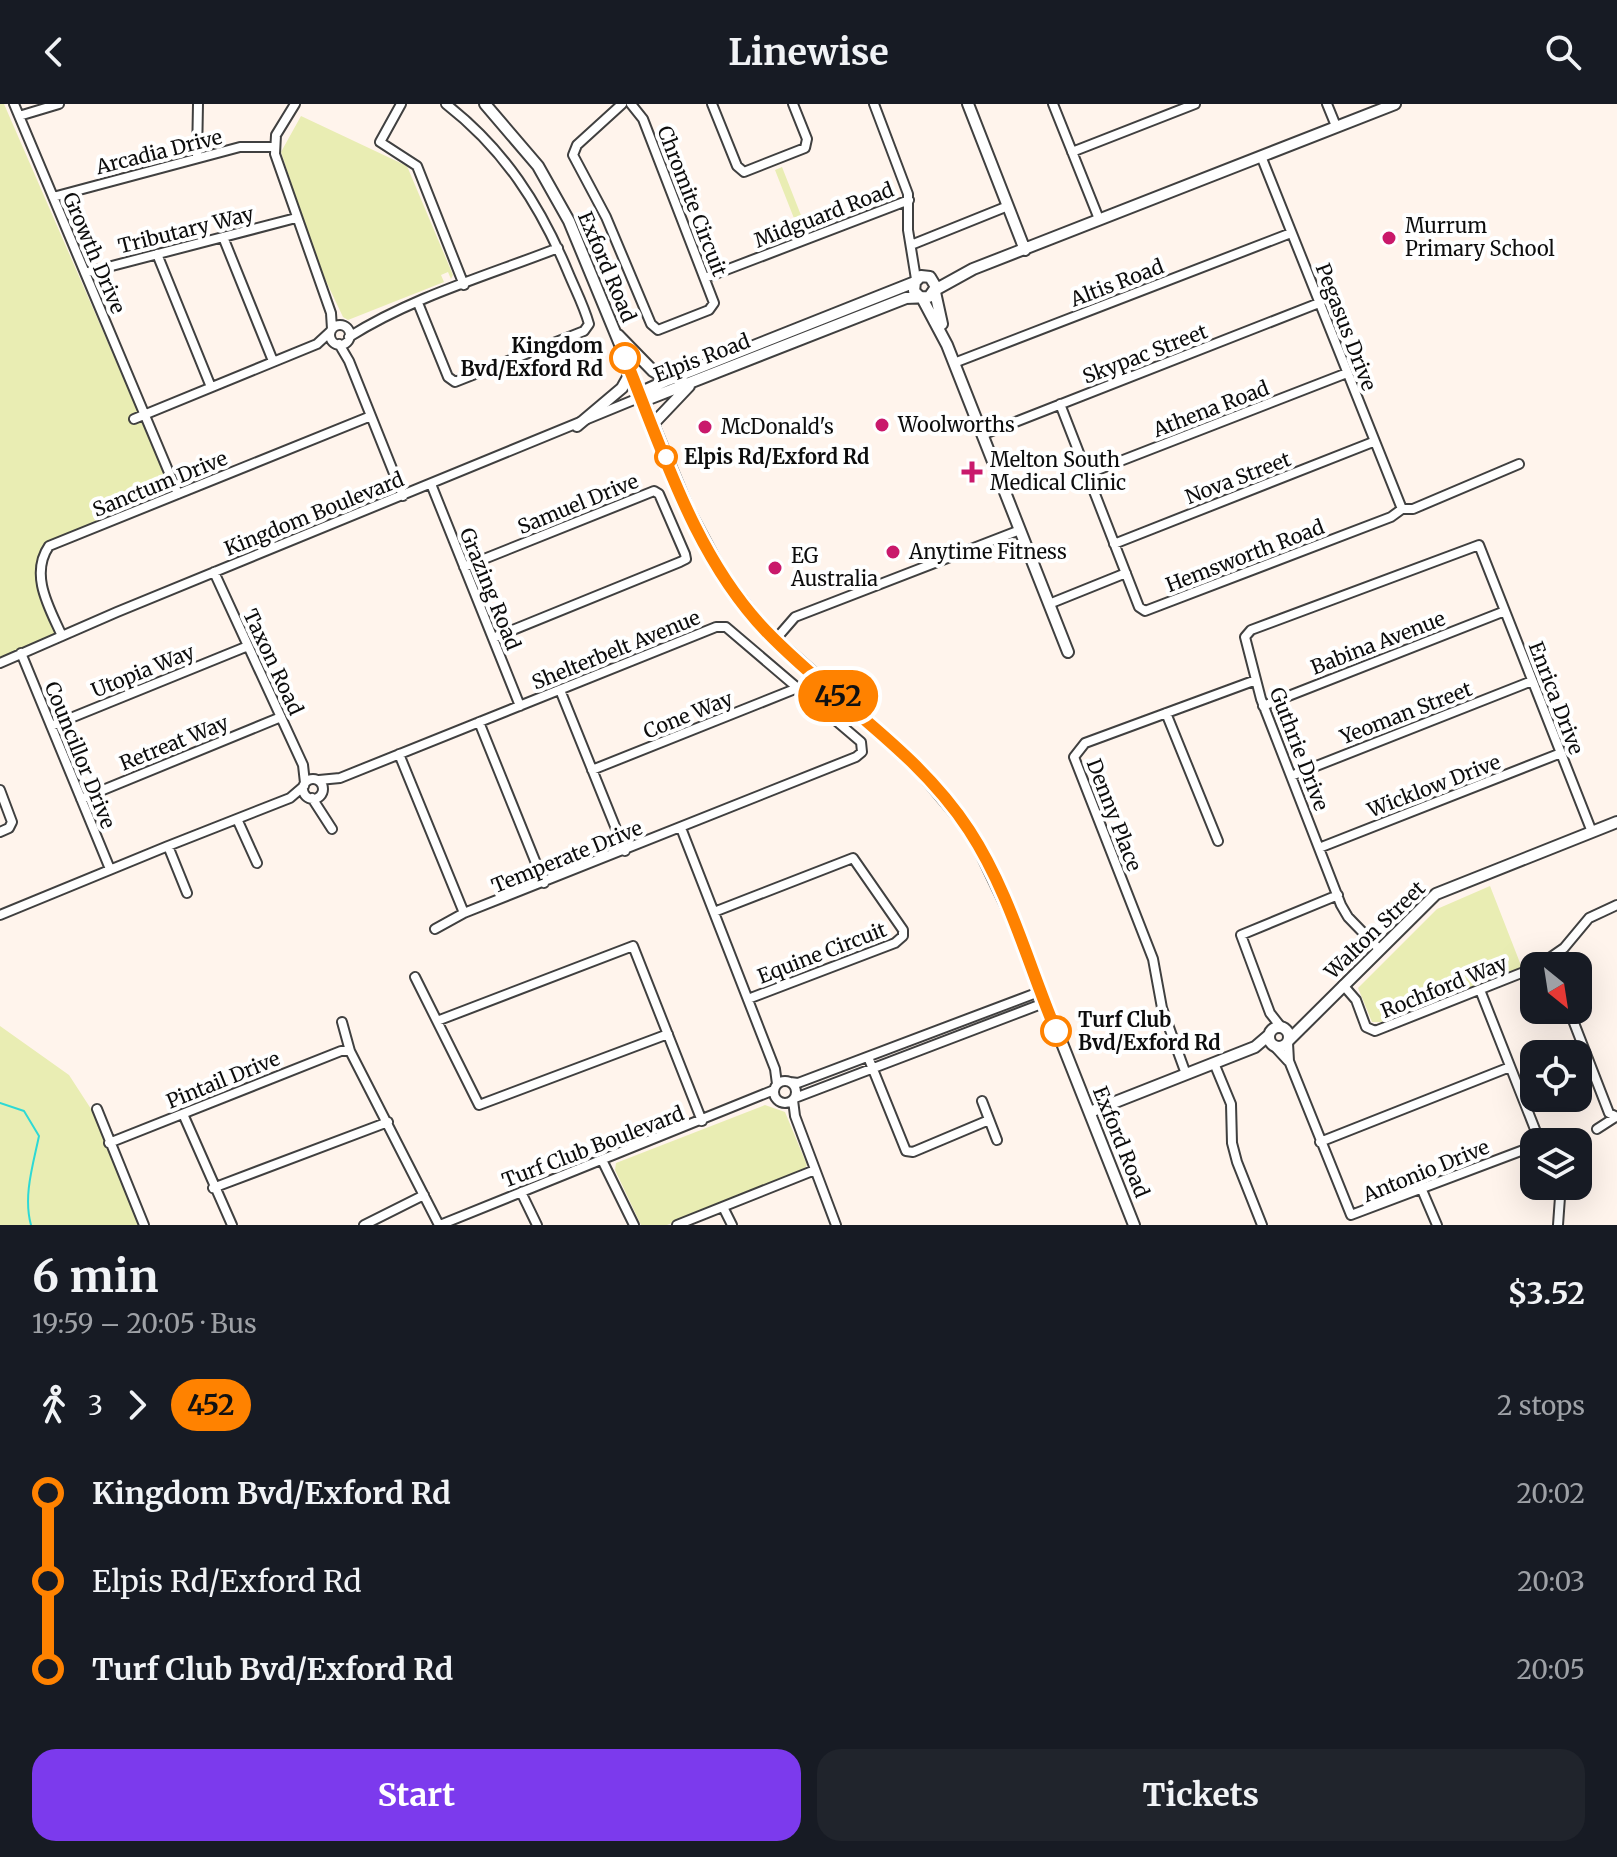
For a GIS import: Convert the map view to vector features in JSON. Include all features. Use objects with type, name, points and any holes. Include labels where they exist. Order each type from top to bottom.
[{"type":"street","name":"Growth Drive","points":[[14,104],[178,494]]},
{"type":"street","points":[[19,116],[59,104]]},
{"type":"street","points":[[197,158],[198,104]]},
{"type":"street","points":[[295,104],[276,135],[274,147],[331,313],[331,331],[349,361],[403,496]]},
{"type":"street","points":[[401,104],[380,142],[417,166],[464,285]]},
{"type":"street","points":[[418,303],[452,381],[459,381],[587,329],[588,320],[558,248],[533,199],[510,166],[480,133],[446,104]]},
{"type":"street","name":"Chromite Circuit","points":[[622,104],[573,152],[576,164],[606,217],[653,327],[662,329],[712,309],[714,300],[643,119],[631,104]]},
{"type":"street","points":[[712,104],[737,166],[744,172],[807,145],[793,104]]},
{"type":"street","points":[[874,104],[909,200],[912,249],[922,278],[935,291],[947,345]]},
{"type":"street","points":[[968,104],[1025,250]]},
{"type":"street","points":[[1053,104],[1099,219]]},
{"type":"street","points":[[1072,152],[1195,104]]},
{"type":"street","points":[[1327,104],[1336,126]]},
{"type":"street","name":"Elpis Road","points":[[641,397],[651,398],[906,298],[921,297],[959,275],[1395,104]]},
{"type":"street","name":"Exford Road","points":[[490,105],[523,145],[553,191],[702,539],[743,605],[775,640],[907,756],[957,812],[999,887],[1134,1225]]},
{"type":"street","name":"Arcadia Drive","points":[[53,197],[249,145],[274,147]]},
{"type":"street","name":"Pegasus Drive","points":[[1261,156],[1402,509]]},
{"type":"street","name":"Midguard Road","points":[[705,278],[909,200]]},
{"type":"street","points":[[912,249],[1008,206]]},
{"type":"street","name":"Tributary Way","points":[[85,273],[296,218]]},
{"type":"street","name":"Altis Road","points":[[954,363],[1291,233]]},
{"type":"street","points":[[223,237],[273,361]]},
{"type":"street","points":[[134,419],[317,344],[337,344],[365,326],[558,248]]},
{"type":"street","points":[[157,254],[211,387]]},
{"type":"street","name":"Elpis Road","points":[[641,397],[648,389],[668,380],[922,278],[959,275]]},
{"type":"street","points":[[922,278],[914,291],[921,297],[947,345],[1068,652]]},
{"type":"street","name":"Skypac Street","points":[[982,435],[1319,303]]},
{"type":"street","points":[[331,313],[344,326],[349,339],[349,361]]},
{"type":"street","points":[[317,344],[331,331],[344,326],[365,326]]},
{"type":"street","points":[[614,331],[653,371],[668,380]]},
{"type":"street","points":[[577,426],[622,388],[631,372]]},
{"type":"street","name":"Athena Road","points":[[1087,474],[1347,373]]},
{"type":"street","points":[[652,425],[697,380]]},
{"type":"street","name":"Kingdom Boulevard","points":[[0,663],[641,397]]},
{"type":"street","name":"Hemsworth Road","points":[[1060,404],[1139,607],[1149,611],[1391,517],[1402,509],[1413,509],[1519,464]]},
{"type":"street","name":"Sanctum Drive","points":[[62,636],[42,591],[46,550],[371,416]]},
{"type":"street","name":"Nova Street","points":[[1114,544],[1373,442]]},
{"type":"street","name":"Grazing Road","points":[[431,484],[520,706]]},
{"type":"street","name":"Samuel Drive","points":[[464,567],[650,492],[659,494],[686,559],[493,638]]},
{"type":"street","points":[[775,640],[795,617],[1020,530]]},
{"type":"street","name":"Guthrie Drive","points":[[1379,949],[1348,917],[1338,895],[1263,706],[1245,637],[1251,630],[1479,545],[1491,576]]},
{"type":"street","name":"Taxon Road","points":[[214,572],[303,765]]},
{"type":"street","points":[[1049,604],[1126,573]]},
{"type":"street","name":"Enrica Drive","points":[[1491,576],[1592,832]]},
{"type":"street","name":"Babina Avenue","points":[[1263,706],[1505,611]]},
{"type":"street","name":"Shelterbelt Avenue","points":[[311,798],[340,778],[716,627],[726,627],[795,689],[861,742],[862,752],[852,759],[681,828]]},
{"type":"street","name":"Utopia Way","points":[[51,726],[248,646]]},
{"type":"street","name":"Councillor Drive","points":[[21,653],[110,869]]},
{"type":"street","name":"Denny Place","points":[[1186,1074],[1162,1008],[1153,959],[1074,762],[1076,751],[1085,743],[1256,680]]},
{"type":"street","name":"Yeoman Street","points":[[1291,776],[1532,681]]},
{"type":"street","name":"Cone Way","points":[[592,770],[795,689]]},
{"type":"street","points":[[560,690],[625,851]]},
{"type":"street","points":[[1166,713],[1218,841]]},
{"type":"street","name":"Retreat Way","points":[[81,799],[281,717]]},
{"type":"street","points":[[479,722],[544,883]]},
{"type":"street","name":"Wicklow Drive","points":[[1319,848],[1561,753]]},
{"type":"street","points":[[399,754],[464,913]]},
{"type":"street","points":[[303,765],[317,780],[332,829]]},
{"type":"street","points":[[303,765],[304,785],[325,813]]},
{"type":"street","name":"Shelterbelt Avenue","points":[[304,785],[317,780],[340,778]]},
{"type":"street","points":[[0,915],[290,798],[304,785]]},
{"type":"street","points":[[0,790],[12,822],[9,828],[0,832]]},
{"type":"street","points":[[290,798],[311,798]]},
{"type":"street","points":[[237,819],[257,863]]},
{"type":"street","name":"Walton Street","points":[[1288,1042],[1301,1025],[1436,894],[1617,822]]},
{"type":"street","points":[[681,828],[836,1225]]},
{"type":"street","name":"Temperate Drive","points":[[435,929],[464,913],[681,828]]},
{"type":"street","points":[[168,846],[187,893]]},
{"type":"street","name":"Equine Circuit","points":[[714,912],[853,858],[903,930],[903,936],[895,943],[748,999]]},
{"type":"street","points":[[1090,1112],[1255,1047],[1275,1047],[1288,1042],[1283,1028],[1270,1013],[1241,935],[1338,895]]},
{"type":"street","name":"Rochford Way","points":[[1560,952],[1589,918],[1617,905]]},
{"type":"street","points":[[437,1021],[633,946],[702,1121]]},
{"type":"street","name":"Rochford Way","points":[[1343,985],[1356,1000],[1366,1027],[1375,1031],[1520,974]]},
{"type":"street","points":[[415,977],[479,1105],[668,1034]]},
{"type":"street","points":[[1480,990],[1534,1128]]},
{"type":"street","name":"Turf Club Boulevard","points":[[439,1225],[758,1098],[1039,992]]},
{"type":"street","points":[[794,1099],[1044,1003]]},
{"type":"street","points":[[1270,1013],[1269,1033],[1275,1047]]},
{"type":"street","points":[[342,1022],[350,1051],[439,1225]]},
{"type":"street","points":[[1574,1024],[1609,1113],[1616,1118],[1597,1129]]},
{"type":"street","points":[[1255,1047],[1269,1033],[1301,1025]]},
{"type":"street","name":"Antonio Drive","points":[[1288,1042],[1289,1061],[1351,1215],[1520,1152]]},
{"type":"street","name":"Antonio Drive","points":[[1275,1047],[1289,1061]]},
{"type":"street","name":"Pintail Drive","points":[[109,1143],[273,1076],[341,1051],[350,1051]]},
{"type":"street","points":[[868,1057],[906,1151],[913,1152],[989,1120]]},
{"type":"street","points":[[1214,1063],[1231,1104],[1232,1143],[1237,1162],[1262,1225]]},
{"type":"street","points":[[1320,1142],[1510,1067]]},
{"type":"street","points":[[781,1090],[794,1099]]},
{"type":"street","points":[[781,1090],[797,1090],[795,1116]]},
{"type":"street","points":[[982,1101],[997,1140]]},
{"type":"street","points":[[97,1109],[144,1225]]},
{"type":"street","points":[[183,1114],[213,1188],[232,1225]]},
{"type":"street","points":[[213,1188],[388,1122]]},
{"type":"street","points":[[603,1162],[634,1225]]},
{"type":"street","points":[[677,1225],[815,1170]]},
{"type":"street","points":[[1422,1190],[1437,1225]]},
{"type":"street","points":[[521,1192],[537,1225]]},
{"type":"street","points":[[364,1225],[424,1195]]},
{"type":"street","points":[[1558,1225],[1559,1200]]},
{"type":"street","points":[[723,1207],[732,1225]]},
{"type":"green space","points":[[0,104],[4,104],[173,492],[48,544],[40,589],[58,633],[0,661]]},
{"type":"green space","points":[[301,116],[407,166],[453,275],[451,279],[448,272],[441,275],[444,282],[348,320],[343,317],[317,262],[281,152]]},
{"type":"green space","points":[[782,167],[806,228],[799,231],[775,170]]},
{"type":"green space","points":[[1490,886],[1520,969],[1386,1022],[1372,1022],[1358,988],[1437,909]]},
{"type":"green space","points":[[0,1026],[69,1075],[93,1112],[140,1225],[0,1225]]},
{"type":"green space","points":[[765,1105],[785,1112],[807,1165],[802,1172],[667,1225],[641,1225],[615,1170],[616,1163]]},
{"type":"waterway","points":[[0,1103],[24,1111],[39,1136],[28,1192],[31,1225]]},
{"type":"bus line","name":"452","points":[[625,358],[702,539],[743,605],[787,652],[907,756],[927,776],[971,832],[1014,922],[1056,1031]]},
{"type":"place","name":"Murrum Primary School","points":[[1389,238]]},
{"type":"place","name":"Kingdom Bvd/Exford Rd","points":[[625,358]]},
{"type":"place","name":"Woolworths","points":[[882,425]]},
{"type":"place","name":"McDonald's","points":[[705,427]]},
{"type":"place","name":"Elpis Rd/Exford Rd","points":[[666,457]]},
{"type":"place","name":"Melton South Medical Clinic","points":[[972,472]]},
{"type":"place","name":"Anytime Fitness","points":[[893,552]]},
{"type":"place","name":"EG Australia","points":[[775,568]]},
{"type":"place","name":"Turf Club Bvd/Exford Rd","points":[[1056,1031]]}]
